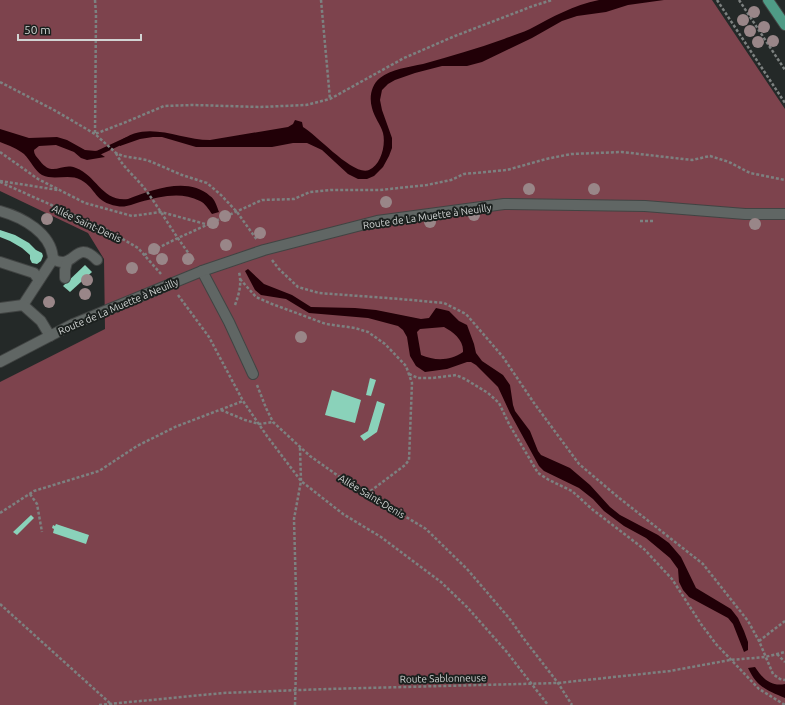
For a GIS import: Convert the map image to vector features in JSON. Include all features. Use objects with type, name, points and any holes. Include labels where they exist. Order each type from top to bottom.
[{"type":"main road","points":[[768,0],[785,25]]},
{"type":"street","name":"Route de La Muette à Neuilly","points":[[0,362],[73,324],[202,271],[264,250],[377,221],[504,204],[645,206],[745,214],[785,214]]},
{"type":"street","points":[[0,212],[15,216],[28,223],[41,233],[51,246],[53,259],[23,305]]},
{"type":"street","points":[[53,259],[60,263],[67,262],[77,254],[85,252],[92,255],[97,260]]},
{"type":"street","points":[[0,262],[34,273],[39,280]]},
{"type":"street","points":[[65,278],[67,262]]},
{"type":"street","points":[[202,271],[229,322],[253,374]]},
{"type":"street","points":[[0,308],[23,305],[41,321],[50,336]]},
{"type":"path","points":[[95,0],[95,134]]},
{"type":"path","points":[[321,0],[330,99]]},
{"type":"path","points":[[95,134],[164,106],[193,104],[260,107],[306,105],[330,99],[404,58],[455,36],[552,0]]},
{"type":"path","points":[[717,0],[785,103]]},
{"type":"path","points":[[738,0],[785,70]]},
{"type":"path","points":[[0,82],[54,110],[95,134],[102,142],[116,153],[123,156],[147,160],[182,175],[207,183],[237,212],[279,270],[298,287],[319,293],[444,303],[466,314],[503,358],[579,464],[618,497],[703,564],[748,621],[759,641],[773,674],[780,679],[785,680]]},
{"type":"path","points":[[0,152],[38,179],[85,203],[132,216],[161,212],[209,225]]},
{"type":"path","points":[[144,255],[262,200],[294,199],[310,192],[331,190],[380,190],[426,185],[451,180],[464,174],[507,170],[551,158],[588,152],[622,152],[692,160],[710,156],[729,162],[750,173],[785,180]]},
{"type":"path","points":[[116,153],[120,160],[144,187],[202,271]]},
{"type":"path","points":[[0,182],[61,191]]},
{"type":"path","name":"Allée Saint-Denis","points":[[0,182],[107,230],[138,248],[164,277]]},
{"type":"path","points":[[633,220],[656,222]]},
{"type":"path","points":[[271,260],[278,258]]},
{"type":"path","points":[[229,322],[237,298],[240,279],[238,270]]},
{"type":"path","points":[[240,279],[256,296],[272,304],[326,324],[355,328],[368,332],[385,344],[406,366],[412,383],[409,460],[405,465],[368,493]]},
{"type":"path","points":[[177,294],[209,337],[243,401],[301,480],[342,514],[381,537],[441,582],[467,607],[506,651],[548,705]]},
{"type":"path","name":"Allée Saint-Denis","points":[[253,374],[273,422],[310,456],[337,475],[426,529],[458,560],[509,618],[524,640],[558,683],[572,705]]},
{"type":"path","points":[[409,374],[418,378],[456,375],[465,378],[488,393],[499,404],[538,473],[572,491],[593,510],[644,550],[672,579],[701,624],[730,660],[759,689],[785,705]]},
{"type":"path","points":[[0,513],[34,491],[99,471],[137,446],[176,427],[243,401]]},
{"type":"path","points":[[221,410],[259,424],[273,422]]},
{"type":"path","points":[[295,705],[294,690],[297,629],[294,519],[301,480],[300,447]]},
{"type":"path","points":[[30,494],[37,504],[42,532]]},
{"type":"path","points":[[0,604],[111,704]]},
{"type":"path","points":[[759,641],[785,621]]},
{"type":"path","name":"Route Sablonneuse","points":[[99,705],[223,693],[558,683],[670,671],[730,660],[765,657],[785,652]]},
{"type":"path","points":[[777,654],[785,662]]},
{"type":"shaded area","points":[[0,0],[712,0],[785,109],[785,705],[0,705],[0,382],[105,329],[104,259],[88,233],[0,191]]},
{"type":"shaded area","points":[[599,0],[664,0],[628,5],[606,12],[577,16],[562,21],[532,38],[482,62],[467,66],[442,66],[415,73],[388,84],[382,90],[380,100],[392,138],[392,148],[383,167],[374,176],[367,179],[358,179],[348,174],[322,150],[307,143],[293,143],[272,147],[196,147],[162,137],[153,137],[140,139],[120,146],[119,142],[130,135],[141,132],[163,132],[210,140],[288,127],[293,124],[295,120],[302,122],[303,127],[345,162],[362,170],[369,170],[377,164],[382,154],[384,143],[383,133],[373,111],[371,100],[375,84],[384,75],[395,70],[423,64],[494,43],[530,29],[572,8]]},
{"type":"shaded area","points":[[0,129],[29,138],[57,137],[67,140],[85,150],[96,151],[105,157],[87,160],[81,158],[74,152],[56,145],[39,146],[34,150],[36,156],[45,166],[53,169],[66,167],[76,168],[83,172],[112,197],[128,199],[159,189],[181,186],[191,187],[201,190],[212,197],[219,212],[212,214],[202,202],[185,196],[155,198],[129,206],[117,206],[104,202],[81,180],[72,177],[47,177],[42,175],[24,154],[0,142]]},
{"type":"shaded area","points":[[248,269],[264,284],[292,295],[311,307],[376,310],[421,319],[429,318],[436,308],[449,311],[459,321],[467,325],[476,353],[482,361],[503,375],[510,385],[515,411],[530,431],[541,455],[570,468],[590,485],[610,507],[620,515],[658,535],[669,543],[681,557],[696,588],[731,609],[738,618],[748,642],[748,650],[744,652],[733,624],[728,618],[689,597],[683,590],[679,582],[678,569],[670,558],[646,538],[624,526],[604,511],[593,499],[579,488],[544,471],[539,466],[510,413],[498,387],[476,365],[471,362],[467,362],[447,369],[425,372],[416,366],[410,356],[407,337],[403,330],[398,326],[368,318],[309,313],[286,299],[261,295],[255,290],[245,271]],"holes":[[[444,327],[460,340],[463,352],[453,357],[442,359],[421,355],[417,332],[420,329]]]},
{"type":"shaded area","points":[[755,667],[767,681],[780,685],[785,684],[785,698],[767,690],[755,680],[748,668]]},
{"type":"building","points":[[0,230],[15,235],[29,243],[36,250],[42,253],[43,256],[41,261],[37,264],[32,263],[30,255],[22,248],[0,237]]},
{"type":"building","points":[[85,265],[92,272],[70,292],[63,286]]},
{"type":"building","points":[[370,378],[376,380],[371,396],[366,395]]},
{"type":"building","points":[[332,390],[361,400],[355,423],[325,415]]},
{"type":"building","points":[[377,401],[385,404],[377,432],[364,441],[360,436],[368,431]]},
{"type":"building","points":[[31,515],[34,518],[17,535],[13,532]]},
{"type":"building","points":[[56,524],[89,535],[86,544],[53,533],[53,525],[55,526]]},
{"type":"waterway","points":[[93,154],[126,140]]}]
